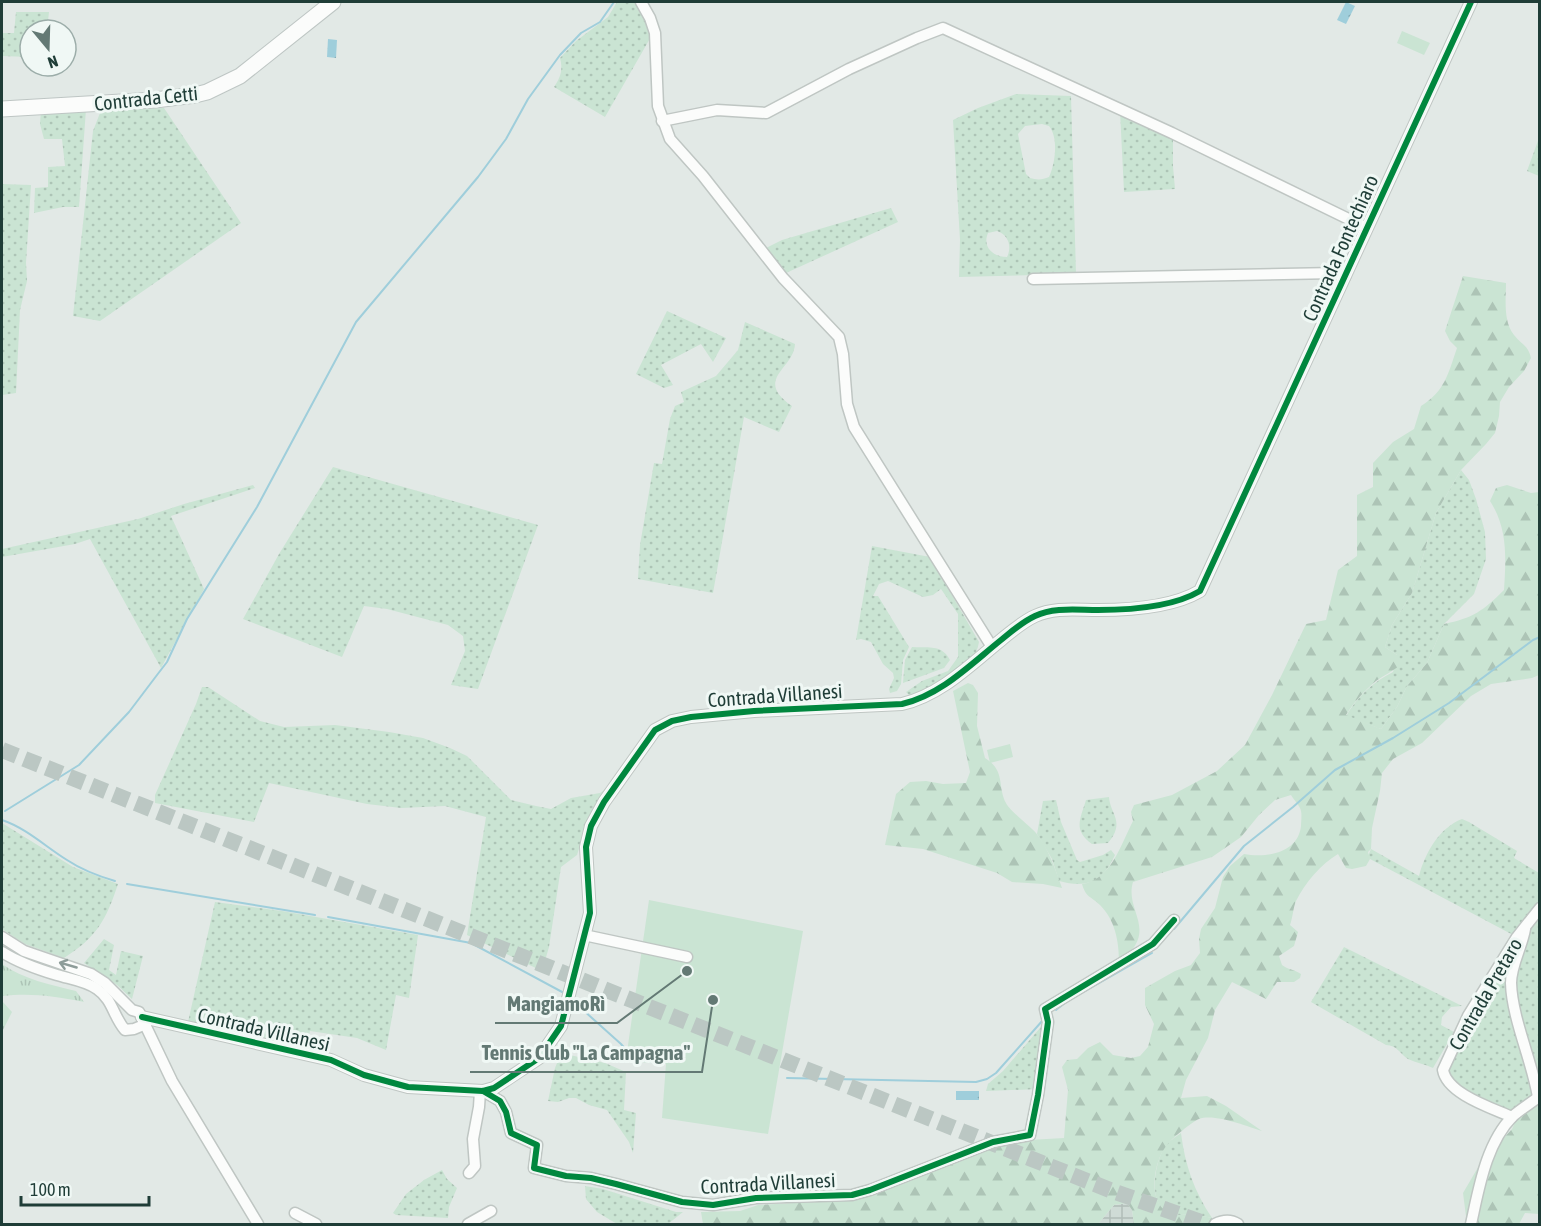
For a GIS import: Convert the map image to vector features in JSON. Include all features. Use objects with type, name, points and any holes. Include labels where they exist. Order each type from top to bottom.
[{"type":"main road","name":"Contrada Cetti","points":[[2,109],[154,100],[207,92],[240,76],[333,2]]},
{"type":"street","points":[[641,2],[655,33],[658,106],[670,139],[703,176],[783,278],[839,337],[843,354],[847,404],[854,427],[992,647]]},
{"type":"street","name":"Contrada Fontechiaro","points":[[1239,508],[1471,2]]},
{"type":"street","points":[[662,121],[717,110],[766,113],[849,69],[943,28],[1172,133],[1367,228]]},
{"type":"street","points":[[1033,279],[1336,273],[1345,277]]},
{"type":"street","name":"Contrada Villanesi","points":[[140,1017],[331,1060],[364,1075],[408,1087],[482,1091],[494,1088],[539,1058],[561,1026],[590,913],[586,847],[591,826],[604,802],[656,730],[672,721],[691,717],[754,711],[902,704],[927,696],[948,682],[1019,625],[1034,616],[1051,610],[1118,610],[1188,598],[1200,591],[1239,508]]},
{"type":"street","name":"Contrada Pretaro","points":[[1512,1117],[1455,1090],[1444,1077],[1443,1070],[1468,1016],[1539,908]]},
{"type":"street","name":"Contrada Villanesi","points":[[482,1091],[500,1101],[506,1112],[511,1132],[537,1145],[534,1168],[566,1176],[591,1178],[662,1198],[695,1204],[712,1205],[782,1196],[852,1195],[993,1142],[1030,1135],[1048,1022],[1045,1009],[1139,954],[1153,944],[1174,920]]},
{"type":"street","points":[[1472,1224],[1477,1197],[1493,1144],[1512,1117],[1539,1097],[1511,984],[1513,968],[1526,926]]},
{"type":"street","points":[[584,935],[687,957]]},
{"type":"street","points":[[2,937],[24,951],[91,974],[105,983],[140,1017],[172,1081],[258,1224]]},
{"type":"street","points":[[2,952],[17,962],[84,982],[96,988],[113,1005],[117,1019],[125,1030],[134,1029],[140,1017]]},
{"type":"street","points":[[116,1014],[140,1017]]},
{"type":"street","points":[[469,1173],[475,1166],[473,1139],[482,1091]]},
{"type":"street","points":[[468,1224],[491,1211]]},
{"type":"street","points":[[295,1213],[316,1224]]},
{"type":"street","points":[[1215,1224],[1223,1220],[1238,1224]]},
{"type":"shaded area","points":[[1127,1203],[1132,1210],[1134,1224],[1098,1224],[1114,1205]]},
{"type":"green space","points":[[617,2],[640,2],[652,35],[605,117],[554,87],[561,73],[560,58],[576,41],[608,17]]},
{"type":"green space","points":[[16,12],[49,12],[48,18],[18,18],[18,57],[2,56],[2,33],[14,33]]},
{"type":"green space","points":[[1402,31],[1430,43],[1424,55],[1397,43]]},
{"type":"green space","points":[[1016,94],[1071,96],[1076,274],[959,277],[960,240],[953,120]],"holes":[[[1042,124],[1049,126],[1052,131],[1055,144],[1054,158],[1049,177],[1035,179],[1026,174],[1018,134],[1025,126]],[[997,231],[1004,235],[1008,242],[1007,257],[993,253],[986,243],[988,233]]]},
{"type":"green space","points":[[164,108],[241,223],[100,321],[73,316],[93,131],[100,113],[112,109]]},
{"type":"green space","points":[[86,109],[79,207],[63,207],[34,213],[35,188],[48,187],[48,167],[65,166],[62,139],[44,139],[40,124],[41,110]]},
{"type":"green space","points":[[1120,111],[1173,136],[1175,189],[1124,192]]},
{"type":"green space","points":[[1539,138],[1540,176],[1527,171]]},
{"type":"green space","points":[[2,184],[31,185],[27,281],[20,310],[16,393],[2,395]]},
{"type":"green space","points":[[891,208],[898,222],[786,273],[766,248],[782,240]]},
{"type":"green space","points":[[1463,276],[1506,283],[1506,310],[1510,329],[1528,350],[1531,358],[1500,402],[1495,433],[1461,470],[1436,513],[1412,593],[1392,625],[1385,647],[1397,655],[1400,665],[1367,689],[1346,715],[1381,729],[1397,707],[1407,686],[1427,663],[1444,624],[1477,613],[1504,590],[1503,533],[1490,501],[1496,488],[1507,485],[1531,493],[1539,492],[1539,675],[1491,684],[1471,696],[1422,743],[1393,759],[1382,773],[1372,828],[1371,849],[1368,852],[1370,859],[1366,866],[1346,868],[1338,854],[1314,874],[1296,901],[1290,925],[1298,932],[1294,946],[1279,956],[1282,965],[1301,974],[1300,978],[1294,982],[1277,982],[1266,999],[1232,982],[1215,1010],[1208,1038],[1186,1080],[1181,1098],[1207,1096],[1262,1131],[1221,1119],[1199,1119],[1167,1145],[1159,1160],[1155,1180],[1157,1199],[1167,1212],[1212,1218],[1209,1224],[1134,1224],[1132,1210],[1127,1203],[1114,1205],[1098,1224],[703,1224],[701,1212],[740,1211],[758,1205],[848,1200],[950,1165],[980,1150],[1010,1141],[1064,1138],[1068,1090],[1062,1067],[1067,1060],[1077,1059],[1088,1048],[1100,1042],[1113,1055],[1131,1058],[1140,1056],[1148,1047],[1154,1024],[1145,1005],[1145,988],[1191,965],[1200,953],[1201,929],[1215,908],[1223,877],[1230,866],[1244,854],[1271,854],[1288,848],[1299,835],[1300,809],[1291,795],[1275,800],[1241,837],[1212,857],[1133,882],[1133,903],[1140,931],[1138,940],[1131,951],[1119,962],[1113,924],[1100,905],[1087,894],[1082,884],[1101,876],[1114,860],[1133,821],[1131,812],[1134,805],[1172,795],[1217,771],[1245,745],[1306,624],[1326,620],[1338,570],[1357,556],[1357,495],[1373,487],[1373,463],[1393,442],[1414,429],[1421,406],[1441,388],[1448,374],[1457,348],[1445,331]]},
{"type":"green space","points":[[667,311],[726,338],[713,362],[701,344],[661,365],[673,385],[664,388],[636,374]]},
{"type":"green space","points":[[745,322],[795,344],[793,353],[778,374],[776,381],[776,388],[781,397],[792,406],[779,432],[744,417],[713,593],[638,579],[640,545],[654,463],[662,464],[670,419],[675,406],[684,402],[681,392],[716,376],[738,350]]},
{"type":"green space","points":[[333,467],[538,525],[478,689],[451,685],[465,651],[463,636],[448,625],[387,609],[364,606],[342,657],[243,619],[279,554]]},
{"type":"green space","points":[[1461,470],[1469,480],[1485,532],[1486,559],[1474,594],[1444,624],[1427,663],[1407,686],[1397,707],[1381,729],[1346,716],[1367,690],[1393,672],[1397,655],[1385,647],[1392,625],[1412,593],[1436,513]]},
{"type":"green space","points":[[253,485],[255,488],[171,516],[204,589],[161,668],[90,539],[75,544],[2,557],[2,549],[138,519]]},
{"type":"green space","points":[[872,546],[930,557],[979,642],[976,652],[962,669],[941,682],[910,696],[906,692],[922,681],[948,671],[958,657],[958,614],[941,589],[933,595],[923,597],[888,581],[879,584],[873,596],[878,596],[909,647],[903,660],[901,684],[897,691],[890,693],[893,673],[883,664],[871,642],[856,640]]},
{"type":"green space","points":[[912,647],[939,649],[950,660],[944,668],[903,683],[905,660]]},
{"type":"green space","points":[[968,683],[973,685],[978,693],[977,726],[985,758],[996,768],[1003,797],[1008,806],[1036,833],[1045,846],[1062,888],[1012,882],[997,873],[923,849],[885,845],[896,794],[910,782],[966,783],[970,772],[953,691]]},
{"type":"green space","points":[[202,687],[208,687],[260,721],[284,727],[335,725],[423,738],[467,756],[511,800],[536,806],[551,809],[571,798],[600,793],[616,782],[590,815],[577,855],[561,867],[549,947],[542,971],[467,935],[486,817],[445,806],[401,808],[367,804],[269,783],[254,822],[155,803],[155,795]]},
{"type":"green space","points":[[1010,744],[1013,757],[990,763],[987,750]]},
{"type":"green space","points":[[1109,797],[1116,819],[1116,829],[1108,843],[1092,844],[1080,829],[1080,819],[1086,800]]},
{"type":"green space","points":[[1056,800],[1061,822],[1077,860],[1080,862],[1111,850],[1115,855],[1100,877],[1093,881],[1078,884],[1059,881],[1052,859],[1037,834],[1043,801]]},
{"type":"green space","points":[[1462,819],[1517,851],[1514,858],[1539,873],[1539,901],[1515,936],[1368,856],[1371,849],[1419,876],[1434,842],[1446,828]]},
{"type":"green space","points":[[2,823],[73,867],[118,884],[99,927],[85,943],[64,958],[25,944],[2,929]]},
{"type":"green space","points":[[649,900],[803,931],[768,1134],[662,1118],[666,1064],[639,1062],[627,1052]]},
{"type":"green space","points":[[215,902],[282,911],[418,935],[409,998],[396,995],[386,1050],[357,1038],[310,1031],[305,1049],[188,1022]]},
{"type":"green space","points":[[1539,912],[1539,1079],[1523,1106],[1514,1113],[1453,1084],[1448,1072],[1468,1021],[1520,938],[1524,941]]},
{"type":"green space","points":[[104,939],[114,945],[109,970],[116,975],[121,951],[143,956],[132,999],[117,985],[84,963]]},
{"type":"green space","points":[[1344,947],[1462,1006],[1451,1007],[1442,1017],[1441,1025],[1454,1032],[1433,1068],[1408,1059],[1393,1046],[1386,1045],[1311,1002]]},
{"type":"green space","points":[[2,964],[28,978],[76,991],[84,1002],[43,996],[2,996]]},
{"type":"green space","points":[[2,1001],[12,1012],[2,1032]]},
{"type":"green space","points":[[1046,1021],[1040,1089],[986,1091],[988,1084],[1003,1071]]},
{"type":"green space","points":[[561,1053],[605,1063],[626,1072],[624,1110],[636,1113],[633,1153],[629,1142],[607,1110],[589,1105],[576,1098],[558,1102],[548,1101],[555,1068]]},
{"type":"green space","points":[[1539,1079],[1539,1214],[1525,1213],[1519,1224],[1467,1224],[1463,1193],[1480,1164],[1512,1129],[1530,1091]]},
{"type":"green space","points":[[1181,1133],[1191,1177],[1212,1218],[1169,1213],[1156,1198],[1156,1169],[1162,1152],[1171,1140]]},
{"type":"green space","points":[[442,1170],[447,1179],[457,1188],[449,1207],[448,1218],[393,1213],[406,1194]]},
{"type":"green space","points":[[585,1186],[683,1212],[668,1224],[617,1224],[597,1212],[586,1199]]},
{"type":"water","points":[[1346,2],[1355,6],[1346,24],[1337,20]]},
{"type":"water","points":[[328,39],[337,40],[336,58],[327,57]]},
{"type":"water","points":[[956,1091],[979,1091],[979,1100],[956,1100]]},
{"type":"waterway","points":[[5,811],[79,765],[129,712],[167,662],[187,619],[257,507],[356,322],[478,177],[506,139],[528,99],[560,55],[581,33],[600,22],[614,2]]},
{"type":"waterway","points":[[1174,929],[1244,846],[1335,770],[1449,703],[1540,637]]},
{"type":"waterway","points":[[2,820],[28,833],[78,867],[115,881]]},
{"type":"waterway","points":[[127,884],[315,915]]},
{"type":"waterway","points":[[328,917],[471,943],[564,993]]},
{"type":"waterway","points":[[1071,999],[1152,953]]},
{"type":"waterway","points":[[573,1001],[621,1044],[633,1058],[663,1064]]},
{"type":"waterway","points":[[1056,1010],[1066,1002]]},
{"type":"waterway","points":[[787,1078],[976,1082],[996,1073],[1043,1020]]},
{"type":"tunnel","points":[[2,750],[1115,1192],[1207,1224]]},
{"type":"cycle path","points":[[142,1017],[331,1060],[364,1075],[408,1087],[483,1091],[494,1088],[539,1058],[561,1026],[590,913],[586,847],[591,826],[604,802],[655,730],[672,721],[691,717],[754,711],[902,704],[930,694],[943,686],[1017,627],[1042,613],[1136,608],[1177,601],[1200,591],[1471,2]]},
{"type":"cycle path","points":[[483,1091],[500,1101],[506,1112],[511,1133],[537,1145],[534,1168],[566,1176],[591,1178],[682,1202],[713,1205],[756,1198],[852,1195],[993,1142],[1030,1135],[1048,1022],[1045,1009],[1153,944],[1174,920]]},
{"type":"place","name":"MangiamoRì","points":[[687,971]]},
{"type":"place","name":"Tennis Club \"La Campagna\"","points":[[713,1000]]}]
